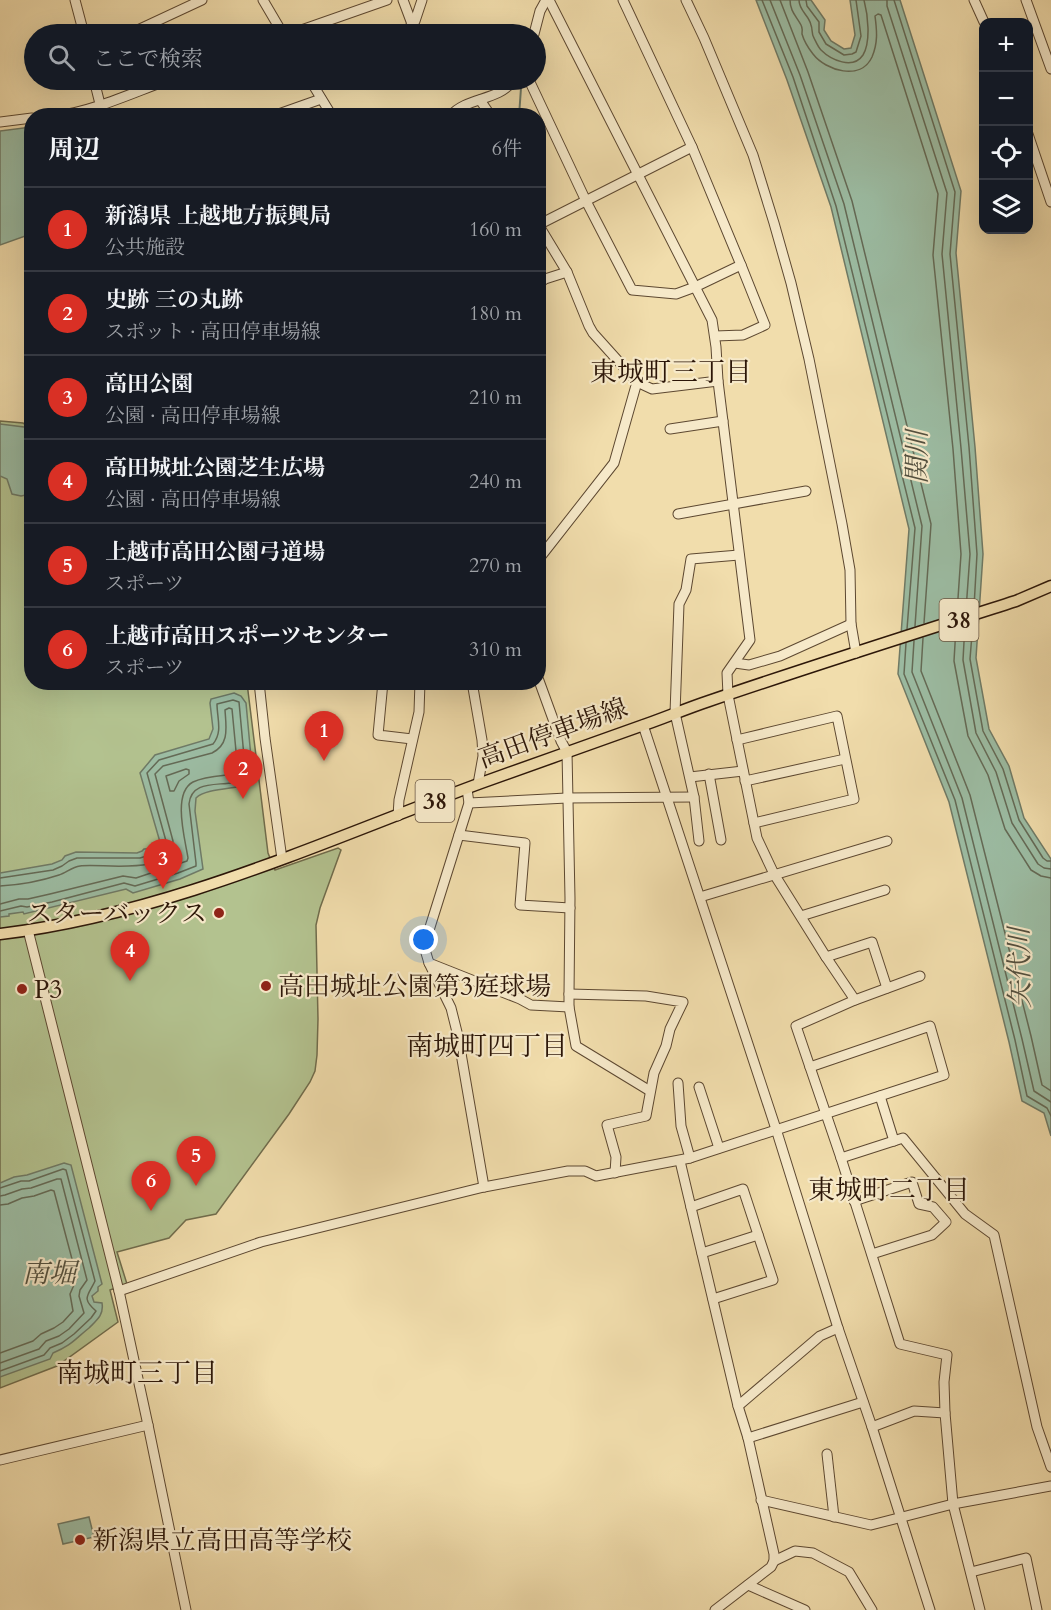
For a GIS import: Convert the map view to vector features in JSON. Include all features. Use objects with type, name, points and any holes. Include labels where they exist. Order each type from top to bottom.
[{"type":"main road","name":"高田停車場線","points":[[0,934],[154,902],[219,882],[478,784],[728,694],[1016,601],[1051,586]]},
{"type":"street","points":[[75,0],[81,24]]},
{"type":"street","points":[[150,24],[201,0]]},
{"type":"street","points":[[263,0],[277,24]]},
{"type":"street","points":[[319,24],[387,0]]},
{"type":"street","points":[[403,0],[412,24]]},
{"type":"street","points":[[412,24],[422,0]]},
{"type":"street","points":[[537,24],[540,11],[547,0],[639,174],[712,320],[750,640],[727,673],[728,694],[745,781],[757,838],[774,874],[855,1000]]},
{"type":"street","points":[[623,0],[692,147],[765,325],[743,335],[715,336]]},
{"type":"street","points":[[686,0],[753,155],[774,224],[809,359],[833,475],[850,570],[851,624],[861,652]]},
{"type":"street","points":[[974,0],[982,18]]},
{"type":"street","points":[[1026,0],[1050,63]]},
{"type":"street","points":[[96,90],[101,108]]},
{"type":"street","points":[[90,108],[141,90]]},
{"type":"street","points":[[317,90],[327,108]]},
{"type":"street","points":[[459,108],[504,90]]},
{"type":"street","points":[[534,90],[542,108]]},
{"type":"street","points":[[296,108],[321,99]]},
{"type":"street","points":[[480,100],[486,108]]},
{"type":"street","points":[[546,116],[632,290],[675,294],[741,265]]},
{"type":"street","points":[[0,122],[24,119]]},
{"type":"street","points":[[1033,146],[1051,202]]},
{"type":"street","points":[[546,221],[692,147]]},
{"type":"street","points":[[546,237],[567,272],[593,333],[637,382],[652,389],[718,381]]},
{"type":"street","points":[[546,279],[567,272]]},
{"type":"street","points":[[546,543],[614,462],[637,382]]},
{"type":"street","points":[[670,429],[723,422]]},
{"type":"street","points":[[678,514],[806,491]]},
{"type":"street","points":[[699,841],[694,797],[675,713],[679,604],[686,590],[692,560],[739,555]]},
{"type":"street","points":[[735,663],[749,665],[780,656],[851,624]]},
{"type":"street","points":[[260,690],[282,859]]},
{"type":"street","points":[[382,690],[378,735],[412,739]]},
{"type":"street","points":[[398,816],[399,800],[419,712],[420,690]]},
{"type":"street","points":[[473,690],[483,756],[478,784]]},
{"type":"street","points":[[542,690],[567,752],[569,1007],[576,1046],[650,1091]]},
{"type":"street","points":[[737,740],[837,716],[854,799],[754,822]]},
{"type":"street","points":[[643,725],[930,1610]]},
{"type":"street","points":[[745,781],[845,759]]},
{"type":"street","points":[[690,777],[743,771]]},
{"type":"street","points":[[709,774],[721,840]]},
{"type":"street","points":[[467,789],[469,803],[425,943],[429,963],[451,1008],[458,1036],[484,1187]]},
{"type":"street","points":[[469,803],[567,798],[694,797]]},
{"type":"street","points":[[459,835],[525,843],[520,905],[570,908]]},
{"type":"street","points":[[700,897],[886,841]]},
{"type":"street","points":[[801,916],[885,890]]},
{"type":"street","points":[[28,930],[119,1291],[186,1610]]},
{"type":"street","points":[[826,957],[872,942],[887,988]]},
{"type":"street","points":[[429,963],[531,1005],[569,1007]]},
{"type":"street","points":[[920,976],[855,1000],[796,1026],[900,1344],[947,1355],[944,1382],[945,1413],[953,1504],[981,1610]]},
{"type":"street","points":[[569,994],[646,996],[683,1002],[654,1072],[646,1116],[607,1125],[616,1157],[615,1173]]},
{"type":"street","points":[[119,1291],[261,1242],[484,1187],[568,1171],[585,1171],[596,1176],[680,1161],[944,1075],[930,1026],[810,1066]]},
{"type":"street","points":[[678,1083],[681,1125],[690,1158]]},
{"type":"street","points":[[699,1087],[719,1148]]},
{"type":"street","points":[[880,1096],[894,1141]]},
{"type":"street","points":[[841,1158],[903,1138],[965,1214],[994,1235],[1037,1427],[1051,1467]]},
{"type":"street","points":[[680,1161],[738,1406],[748,1438],[760,1500],[774,1554],[772,1564]]},
{"type":"street","points":[[854,1201],[912,1182],[919,1204],[933,1207],[946,1222],[932,1235],[872,1254]]},
{"type":"street","points":[[691,1207],[743,1189],[773,1280],[713,1299]]},
{"type":"street","points":[[702,1253],[758,1235]]},
{"type":"street","points":[[738,1406],[820,1336],[838,1328]]},
{"type":"street","points":[[748,1438],[863,1402]]},
{"type":"street","points":[[872,1427],[914,1411],[945,1413]]},
{"type":"street","points":[[0,1460],[148,1425]]},
{"type":"street","points":[[827,1454],[834,1517]]},
{"type":"street","points":[[760,1500],[871,1525],[953,1504],[1051,1486]]},
{"type":"street","points":[[715,1610],[772,1564],[795,1551],[813,1553],[849,1572],[872,1610]]},
{"type":"street","points":[[971,1572],[1026,1558],[1037,1610]]},
{"type":"street","points":[[748,1585],[806,1610]]},
{"type":"shaded area","points":[[0,421],[24,424],[24,690],[248,690],[268,853],[275,870],[338,848],[341,850],[316,925],[317,1055],[315,1071],[310,1082],[216,1214],[186,1220],[169,1238],[117,1252],[127,1284],[110,1290],[118,1322],[57,1366],[0,1388]]},
{"type":"water","points":[[756,0],[811,0],[825,20],[824,30],[831,41],[844,49],[851,48],[855,35],[850,0],[900,0],[961,191],[956,253],[983,554],[976,658],[989,729],[1009,766],[1024,818],[1051,859],[1051,1136],[1044,1113],[1022,1101],[949,802],[898,674],[909,529],[831,207],[787,80]]},
{"type":"water","points":[[24,128],[24,236],[0,245],[0,131]]},
{"type":"water","points":[[0,424],[24,427],[24,495],[12,494],[7,479],[0,476]]},
{"type":"water","points":[[234,693],[241,696],[246,703],[253,779],[251,784],[245,786],[214,790],[196,798],[195,811],[203,869],[180,879],[133,893],[126,889],[24,914],[23,912],[0,917],[0,873],[52,864],[76,852],[137,853],[144,849],[157,847],[160,842],[140,773],[155,755],[209,739],[213,729],[211,699]]},
{"type":"water","name":"南堀","points":[[64,1163],[71,1165],[102,1284],[92,1296],[94,1302],[102,1303],[102,1311],[89,1328],[69,1345],[53,1353],[50,1359],[0,1377],[0,1183]]},
{"type":"water","points":[[89,1517],[94,1537],[63,1544],[58,1524]]},
{"type":"waterway","points":[[520,108],[521,90]]},
{"type":"place","name":"新潟県 上越地方振興局","points":[[324,761]]},
{"type":"place","name":"史跡 三の丸跡","points":[[243,799]]},
{"type":"place","name":"高田公園","points":[[163,889]]},
{"type":"place","name":"スターバックス","points":[[219,913]]},
{"type":"place","name":"高田城址公園芝生広場","points":[[130,981]]},
{"type":"place","name":"高田城址公園第3庭球場","points":[[266,986]]},
{"type":"place","name":"P3","points":[[22,989]]},
{"type":"place","name":"上越市高田公園弓道場","points":[[196,1186]]},
{"type":"place","name":"上越市高田スポーツセンター","points":[[151,1211]]},
{"type":"place","name":"新潟県立高田高等学校","points":[[80,1540]]},
{"type":"district","name":"東城町三丁目","points":[[671,372]]},
{"type":"district","name":"南城町四丁目","points":[[487,1046]]},
{"type":"district","name":"東城町二丁目","points":[[889,1190]]},
{"type":"district","name":"南城町三丁目","points":[[137,1373]]},
{"type":"water label","name":"関川","points":[[917,457]]},
{"type":"water label","name":"矢代川","points":[[1020,968]]}]
